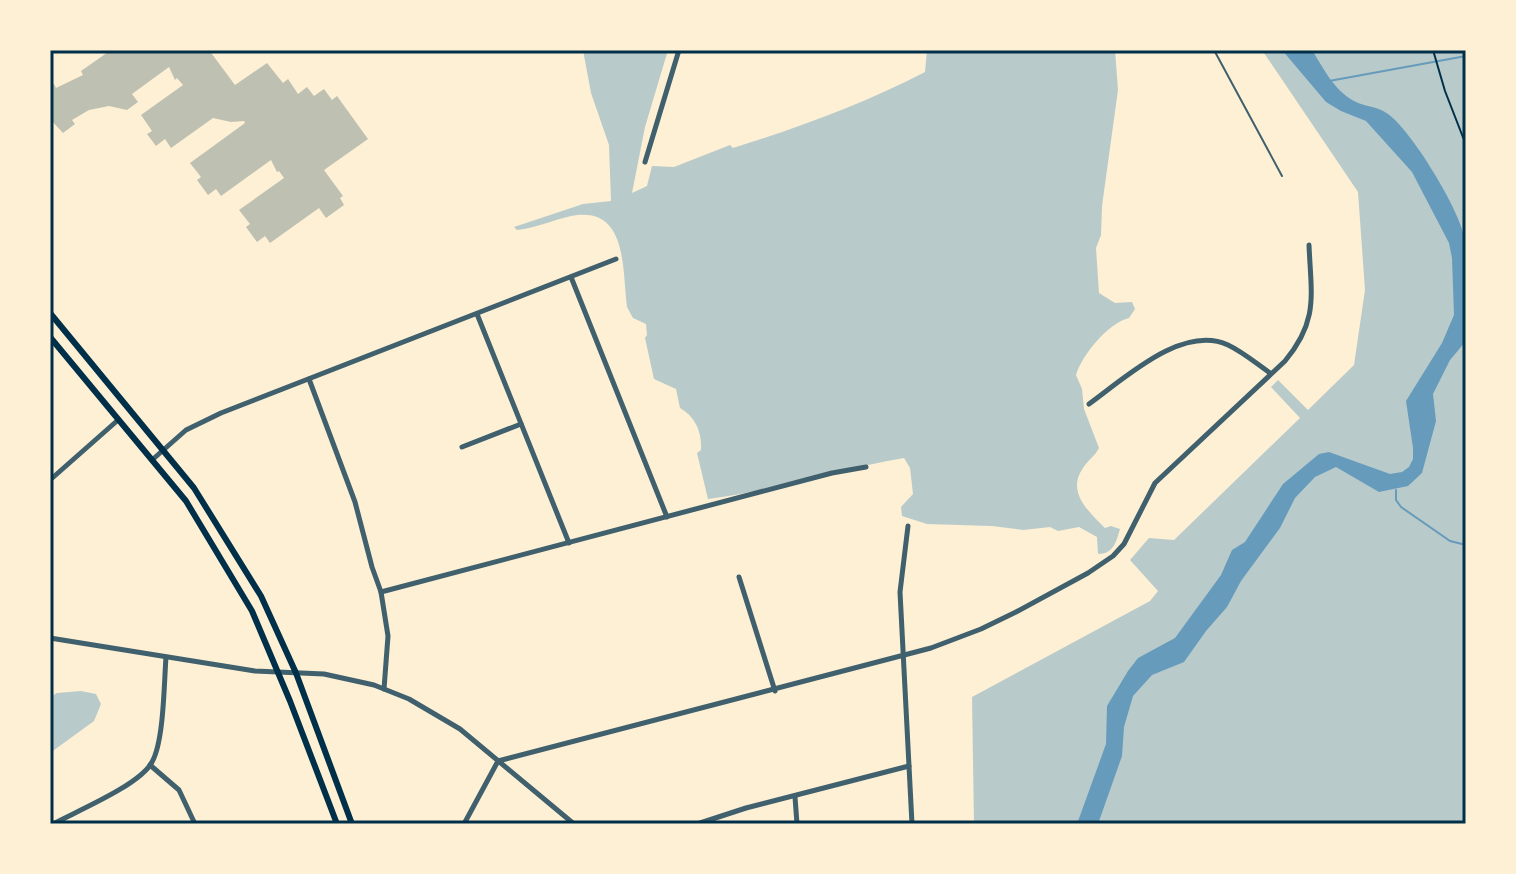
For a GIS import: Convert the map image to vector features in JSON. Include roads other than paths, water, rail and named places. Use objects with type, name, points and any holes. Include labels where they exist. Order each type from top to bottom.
[{"type":"main road","points":[[50,313],[204,503],[249,576],[270,613],[296,673],[352,824]]},
{"type":"main road","points":[[50,337],[186,501],[252,611],[337,824]]},
{"type":"street","points":[[645,162],[679,50]]},
{"type":"street","points":[[464,824],[498,761],[903,656],[981,629],[1060,589],[1113,556],[1124,544],[1155,483],[1293,352],[1308,325],[1311,292],[1309,245]]},
{"type":"street","points":[[152,460],[194,426],[616,259]]},
{"type":"street","points":[[571,277],[667,517]]},
{"type":"street","points":[[477,314],[569,543]]},
{"type":"street","points":[[1089,404],[1164,352],[1185,343],[1207,341],[1227,344],[1270,373]]},
{"type":"street","points":[[309,379],[355,502],[381,592],[388,647],[384,689]]},
{"type":"street","points":[[50,480],[118,420]]},
{"type":"street","points":[[462,447],[521,424]]},
{"type":"street","points":[[381,592],[866,467]]},
{"type":"street","points":[[908,526],[900,580],[912,824]]},
{"type":"street","points":[[739,577],[775,691]]},
{"type":"street","points":[[50,638],[279,673],[344,677],[384,689],[443,718],[574,824]]},
{"type":"street","points":[[53,824],[133,782],[150,765],[157,751],[166,657]]},
{"type":"street","points":[[150,765],[179,790],[195,824]]},
{"type":"street","points":[[697,824],[746,808],[909,766]]},
{"type":"street","points":[[795,797],[797,824]]},
{"type":"lane","points":[[1214,50],[1282,176]]},
{"type":"water","points":[[1282,50],[1312,50],[1340,91],[1358,103],[1384,111],[1398,123],[1433,171],[1454,209],[1464,237],[1466,341],[1450,360],[1433,394],[1436,421],[1422,473],[1408,486],[1379,492],[1336,467],[1315,477],[1295,498],[1280,528],[1241,581],[1227,607],[1184,662],[1152,675],[1133,696],[1124,727],[1122,756],[1098,824],[1077,824],[1106,744],[1107,706],[1128,671],[1138,658],[1175,638],[1221,575],[1232,550],[1245,542],[1283,484],[1319,454],[1329,452],[1390,474],[1409,467],[1413,448],[1406,401],[1442,343],[1454,315],[1449,243],[1412,172],[1366,121],[1326,102]]},
{"type":"waterway","points":[[1329,81],[1466,56]]},
{"type":"waterway","points":[[1396,490],[1396,500],[1401,507],[1450,541],[1466,545]]}]
